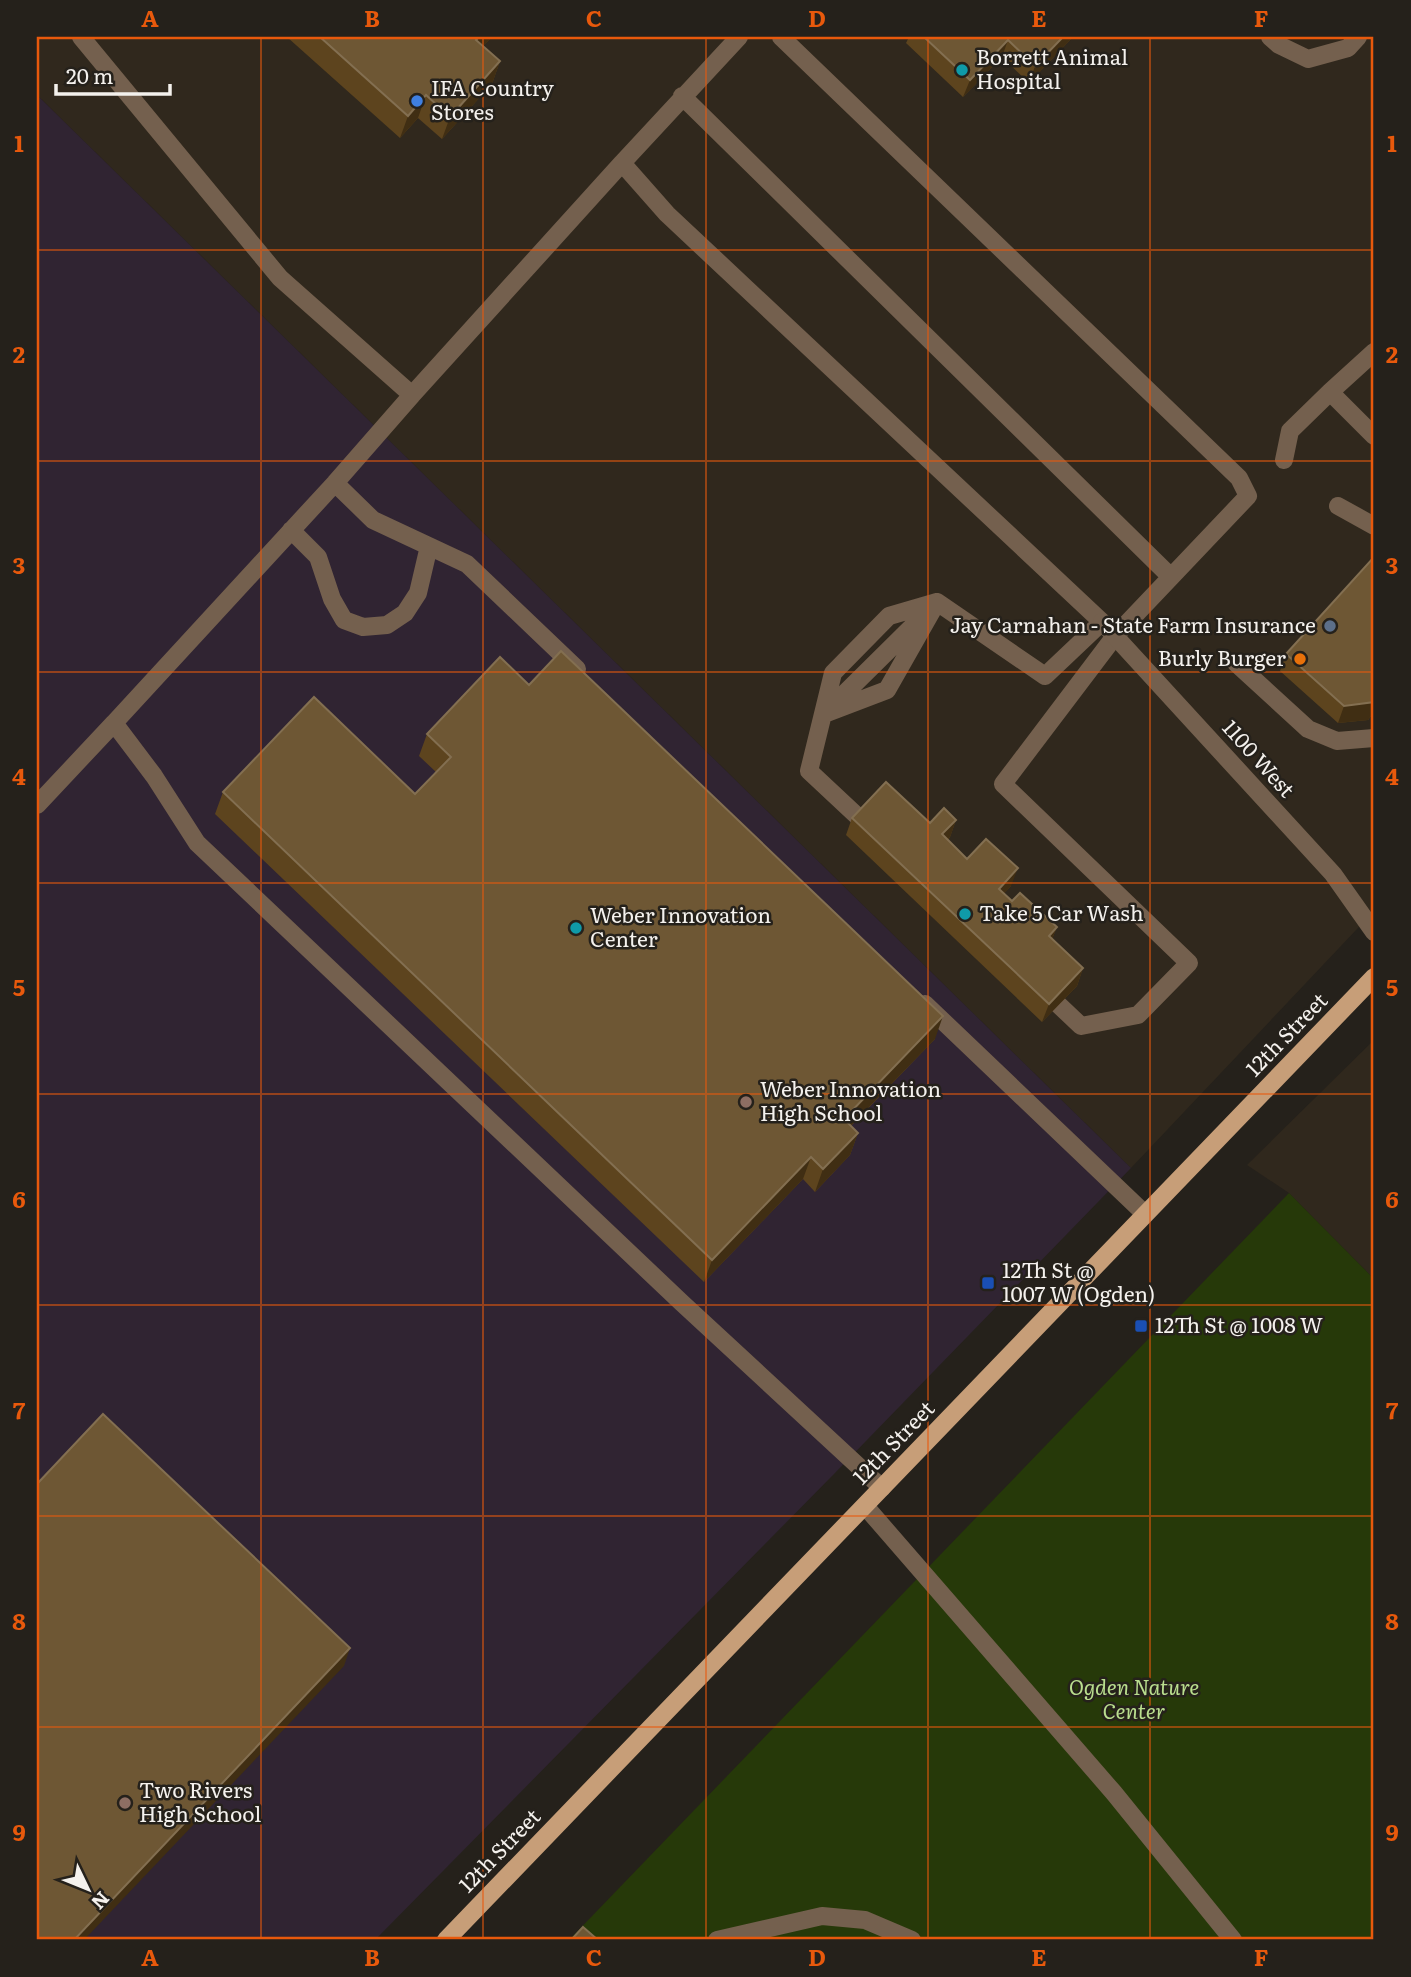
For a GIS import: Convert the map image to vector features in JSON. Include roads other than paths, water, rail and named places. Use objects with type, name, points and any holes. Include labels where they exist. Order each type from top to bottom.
[{"type":"main road","name":"12th Street","points":[[446,1940],[1374,977]]},
{"type":"street","points":[[80,37],[280,278],[412,395]]},
{"type":"street","points":[[37,805],[335,483],[738,37]]},
{"type":"street","points":[[781,37],[1239,478],[1248,496],[1115,636],[1003,785],[1189,963],[1138,1015],[1081,1026],[1030,978]]},
{"type":"street","points":[[1270,37],[1279,45],[1308,59],[1348,48],[1358,37]]},
{"type":"street","points":[[682,96],[1171,577]]},
{"type":"street","name":"1100 West","points":[[622,163],[667,214],[1102,622],[1333,874],[1374,932]]},
{"type":"street","points":[[1284,460],[1290,431],[1374,352]]},
{"type":"street","points":[[1329,392],[1374,436]]},
{"type":"street","points":[[335,483],[373,520],[467,564],[587,679]]},
{"type":"street","points":[[1338,506],[1374,526]]},
{"type":"street","points":[[291,530],[318,557],[332,599],[344,620],[363,627],[387,625],[405,613],[418,593],[429,546]]},
{"type":"street","points":[[937,602],[1045,676],[1102,622]]},
{"type":"street","points":[[824,714],[887,690],[937,602]]},
{"type":"street","points":[[880,837],[809,771],[824,714],[937,602]]},
{"type":"street","points":[[1236,663],[1308,729],[1337,741],[1374,738]]},
{"type":"street","points":[[114,723],[154,776],[197,843],[682,1303],[882,1488]]},
{"type":"street","points":[[917,996],[1145,1214]]},
{"type":"street","points":[[865,1506],[1114,1793],[1233,1940]]},
{"type":"street","points":[[717,1940],[782,1932],[822,1916],[865,1920],[912,1940]]},
{"type":"place","name":"Borrett Animal Hospital","points":[[962,70]]},
{"type":"place","name":"IFA Country Stores","points":[[417,101]]},
{"type":"place","name":"Jay Carnahan - State Farm Insurance","points":[[1330,626]]},
{"type":"place","name":"Burly Burger","points":[[1300,659]]},
{"type":"place","name":"Take 5 Car Wash","points":[[965,914]]},
{"type":"place","name":"Weber Innovation Center","points":[[576,928]]},
{"type":"place","name":"Weber Innovation High School","points":[[746,1102]]},
{"type":"place","name":"12Th St @ 1007 W (Ogden)","points":[[988,1283]]},
{"type":"place","name":"12Th St @ 1008 W","points":[[1141,1326]]},
{"type":"place","name":"Two Rivers High School","points":[[125,1803]]},
{"type":"park label","name":"Ogden Nature Center","points":[[1134,1700]]}]
